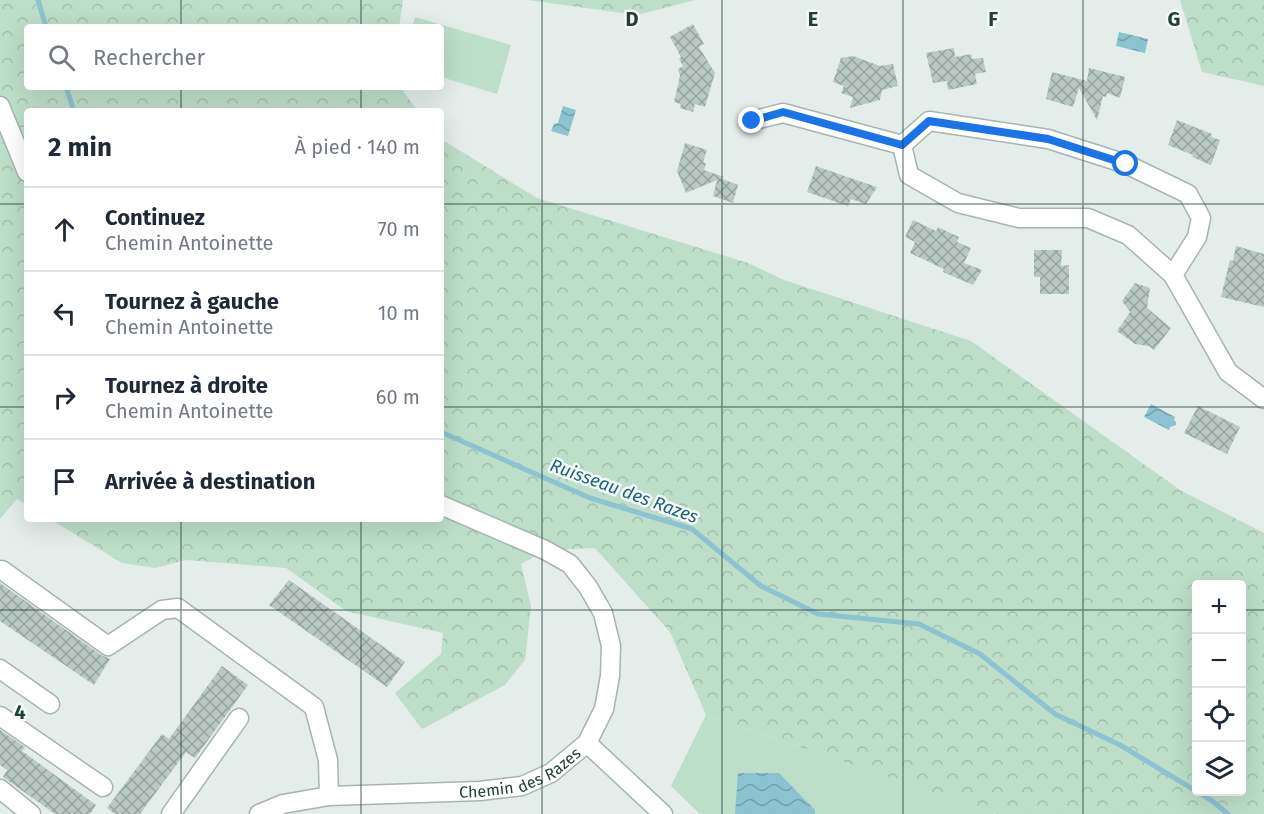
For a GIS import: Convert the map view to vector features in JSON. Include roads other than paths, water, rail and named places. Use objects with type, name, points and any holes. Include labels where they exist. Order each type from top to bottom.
[{"type":"street","points":[[0,106],[24,165]]},
{"type":"street","points":[[752,121],[783,112],[902,145]]},
{"type":"street","points":[[902,145],[929,121],[1048,139],[1126,164],[1188,194],[1201,218],[1197,237],[1173,275]]},
{"type":"street","points":[[902,145],[909,175],[958,203],[1019,219],[1088,218],[1128,235],[1173,275],[1228,372],[1264,399]]},
{"type":"street","name":"Chemin des Razes","points":[[259,814],[283,804],[328,796],[480,791],[522,786],[551,773],[587,743],[603,709],[610,676],[611,646],[603,613],[588,587],[570,564],[545,550],[444,506]]},
{"type":"street","points":[[2,570],[108,646],[162,610],[178,608],[314,706],[328,760],[328,796]]},
{"type":"street","points":[[2,675],[50,704]]},
{"type":"street","points":[[0,716],[103,787]]},
{"type":"street","points":[[171,814],[239,718]]},
{"type":"street","points":[[587,743],[663,814]]},
{"type":"street","points":[[0,789],[31,814]]},
{"type":"water","points":[[1119,32],[1148,39],[1145,53],[1116,46]]},
{"type":"water","points":[[563,106],[576,110],[568,136],[551,131],[554,124],[558,123]]},
{"type":"water","points":[[1151,404],[1175,417],[1176,425],[1170,427],[1169,430],[1144,417]]},
{"type":"water","points":[[738,773],[779,773],[815,810],[815,814],[735,814]]},
{"type":"waterway","name":"Ruisseau des Razes","points":[[38,0],[45,24]]},
{"type":"waterway","name":"Ruisseau des Razes","points":[[67,90],[73,108]]},
{"type":"waterway","name":"Ruisseau des Razes","points":[[444,433],[590,498],[692,529],[761,586],[818,614],[919,624],[980,654],[1055,714],[1120,745],[1211,800],[1228,814]]}]
